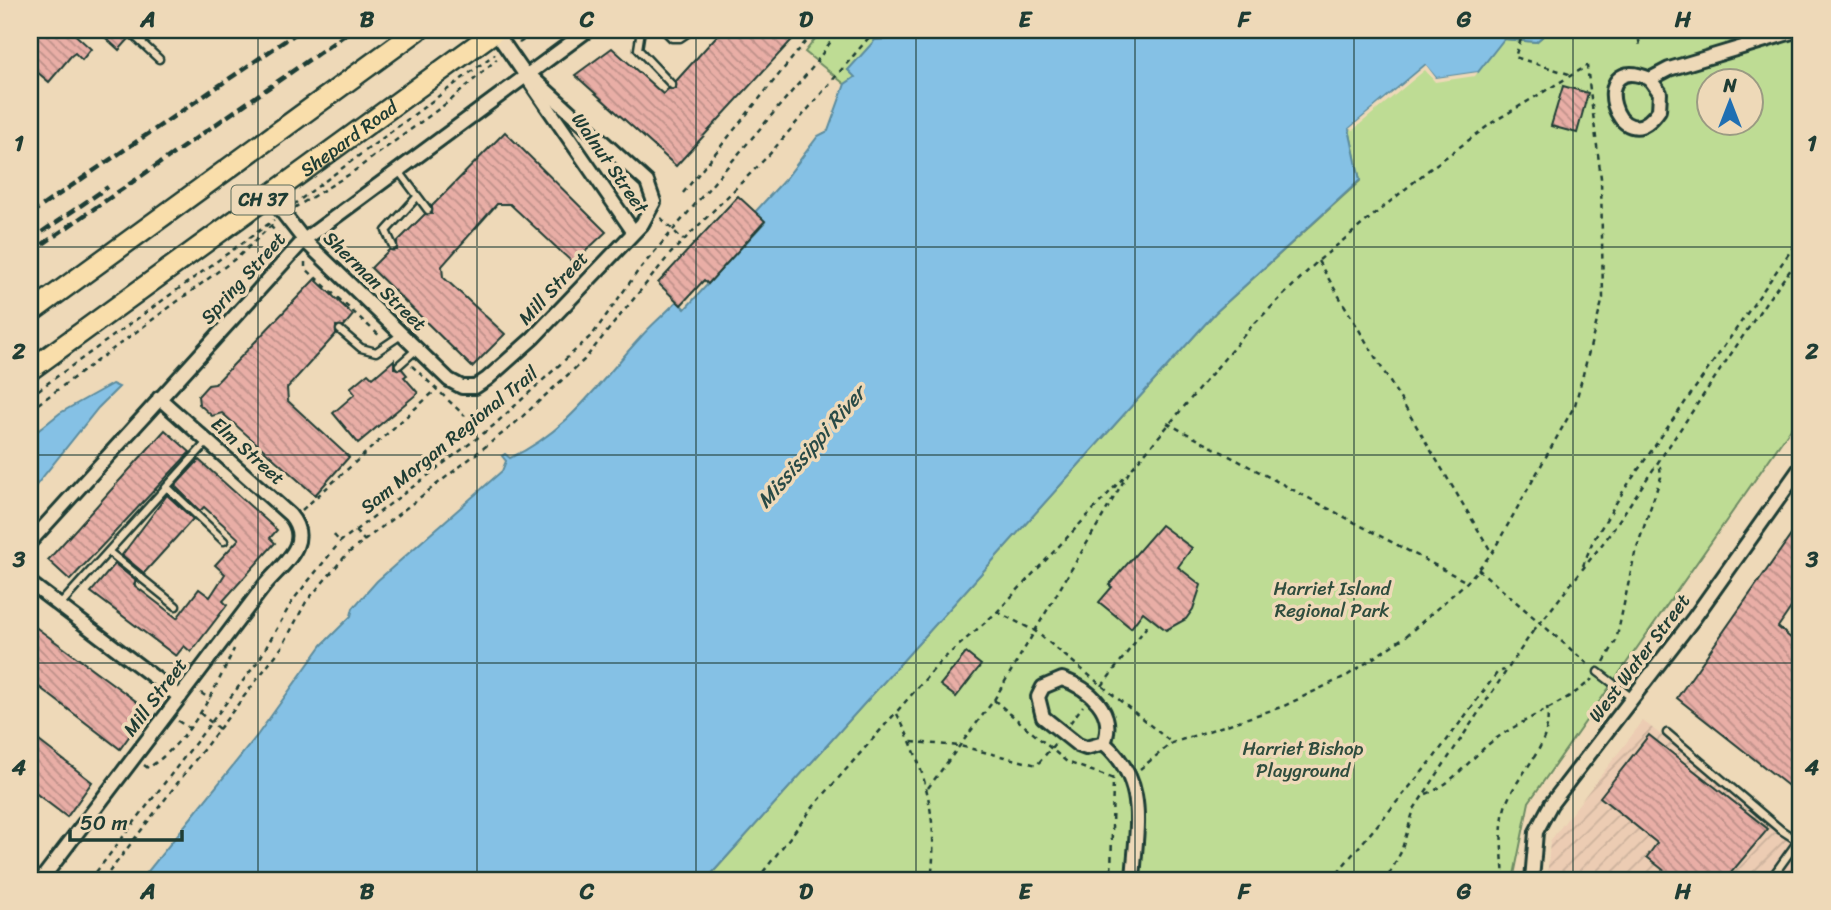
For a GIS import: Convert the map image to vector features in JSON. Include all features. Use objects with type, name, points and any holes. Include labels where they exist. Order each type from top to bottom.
[{"type":"highway","name":"CH 37","points":[[30,313],[418,30]]},
{"type":"highway","name":"Shepard Road","points":[[30,370],[496,30]]},
{"type":"street","name":"Walnut Street","points":[[496,30],[634,231],[651,211],[654,202],[647,182],[527,73]]},
{"type":"street","name":"Spring Street","points":[[30,542],[304,240],[588,30]]},
{"type":"street","points":[[1650,79],[1660,93],[1659,110],[1644,123],[1622,120],[1612,106],[1611,97],[1618,82],[1634,75],[1650,79],[1669,69],[1799,30]]},
{"type":"street","name":"Sherman Street","points":[[270,195],[304,240],[449,380],[462,387]]},
{"type":"street","name":"Mill Street","points":[[462,387],[475,387],[488,379],[533,338],[634,231]]},
{"type":"street","name":"Elm Street","points":[[159,398],[292,518],[300,531],[300,539]]},
{"type":"street","name":"West Water Street","points":[[1532,880],[1533,846],[1542,819],[1734,564],[1801,467]]},
{"type":"street","name":"Mill Street","points":[[41,880],[264,586],[293,554],[300,539]]},
{"type":"street","points":[[30,583],[180,697]]},
{"type":"street","points":[[1062,679],[1073,683],[1101,704],[1108,725],[1104,743],[1086,748],[1078,745],[1043,717],[1038,697],[1043,687],[1062,679]]},
{"type":"street","points":[[1104,743],[1121,758],[1130,775],[1138,801],[1133,880]]},
{"type":"lane","points":[[128,30],[159,59]]},
{"type":"lane","points":[[641,30],[638,49],[672,85]]},
{"type":"lane","points":[[664,30],[672,38],[680,38],[692,30]]},
{"type":"lane","points":[[397,170],[428,210]]},
{"type":"lane","points":[[393,246],[386,231],[416,197]]},
{"type":"lane","points":[[340,330],[361,348],[376,352],[402,334]]},
{"type":"lane","points":[[399,365],[417,349]]},
{"type":"lane","points":[[59,606],[208,441]]},
{"type":"lane","points":[[167,487],[224,541]]},
{"type":"lane","points":[[108,552],[176,606]]},
{"type":"lane","points":[[1598,672],[1633,699]]},
{"type":"lane","points":[[1667,733],[1781,830],[1800,840],[1770,880]]},
{"type":"path","points":[[683,193],[815,30]]},
{"type":"path","name":"Sam Morgan Regional Trail","points":[[90,880],[259,660],[293,600],[340,542],[493,426],[593,334],[638,271],[812,68],[839,30]]},
{"type":"path","points":[[103,880],[282,647],[306,602],[347,554],[512,426],[584,360],[683,240],[768,156],[871,35],[887,33],[890,30]]},
{"type":"path","points":[[1524,30],[1516,57],[1572,75]]},
{"type":"path","points":[[1637,30],[1640,46]]},
{"type":"path","points":[[757,880],[814,806],[942,660],[997,612],[1129,472],[1167,423],[1251,327],[1318,261],[1372,214],[1493,122],[1587,66],[1601,178],[1603,298],[1575,405],[1492,553],[1467,582],[1406,636],[1348,675],[1284,706],[1172,743],[1130,775],[1113,779],[1068,762],[994,700]]},
{"type":"path","points":[[661,218],[683,240]]},
{"type":"path","points":[[270,226],[287,242]]},
{"type":"path","points":[[1582,570],[1592,543],[1624,490],[1801,236]]},
{"type":"path","points":[[1381,880],[1390,873],[1401,852],[1414,809],[1507,668],[1582,570],[1801,256]]},
{"type":"path","points":[[1318,261],[1492,553]]},
{"type":"path","points":[[302,510],[437,390],[436,382]]},
{"type":"path","points":[[1167,423],[1467,582]]},
{"type":"path","points":[[1426,794],[1452,778],[1490,743],[1546,707],[1576,694],[1598,672],[1616,642],[1636,553],[1661,477],[1660,467],[1654,467]]},
{"type":"path","points":[[928,788],[994,700],[1129,472]]},
{"type":"path","points":[[355,531],[365,541]]},
{"type":"path","points":[[334,535],[340,542]]},
{"type":"path","points":[[1478,568],[1589,665]]},
{"type":"path","points":[[997,612],[1035,631],[1172,743]]},
{"type":"path","points":[[151,756],[144,765],[148,768],[189,728],[210,699],[235,648],[231,646],[223,657]]},
{"type":"path","points":[[1331,880],[1433,758],[1497,673],[1507,668]]},
{"type":"path","points":[[200,692],[210,699]]},
{"type":"path","points":[[1504,880],[1505,808],[1515,786],[1543,744],[1549,723],[1546,707]]},
{"type":"path","points":[[200,713],[219,729]]},
{"type":"path","points":[[897,714],[912,742],[928,788],[934,828],[931,880]]},
{"type":"path","points":[[172,729],[179,720],[189,728]]},
{"type":"path","points":[[1111,880],[1113,779]]},
{"type":"shaded area","points":[[1643,721],[1801,844],[1801,880],[1547,880],[1550,841]]},
{"type":"green space","points":[[822,30],[899,30],[848,70],[856,77],[847,86],[805,52]]},
{"type":"green space","name":"Harriet Island Regional Park","points":[[1550,30],[1801,30],[1801,414],[1529,802],[1513,880],[706,880],[1215,313],[1360,181],[1349,129],[1426,65],[1436,78],[1504,39],[1536,42]]},
{"type":"water","name":"Mississippi River","points":[[899,30],[1550,30],[1536,42],[1504,39],[1478,72],[1436,78],[1425,65],[1349,129],[1360,180],[1215,313],[706,880],[141,880],[256,737],[322,645],[351,616],[353,608],[377,581],[502,471],[506,461],[502,456],[505,454],[510,458],[530,447],[565,421],[648,329],[677,301],[685,309],[765,222],[755,212],[787,177],[818,136],[828,131],[845,84],[855,77],[848,70],[875,40],[891,39]]},
{"type":"water","points":[[112,384],[119,387],[98,408],[30,493],[30,437],[60,413]]},
{"type":"pier","points":[[1426,65],[1436,78],[1478,72],[1475,76],[1435,82],[1425,70],[1353,130],[1349,129]]},
{"type":"building","points":[[30,30],[70,30],[91,49],[82,60],[75,53],[71,56],[49,82],[30,66]]},
{"type":"building","points":[[97,30],[122,30],[129,39],[119,50]]},
{"type":"building","points":[[722,30],[801,30],[676,166],[575,75],[612,48],[663,94],[668,89],[676,89],[676,81]]},
{"type":"building","points":[[1563,86],[1588,93],[1577,133],[1551,126]]},
{"type":"building","points":[[505,132],[606,232],[573,263],[510,204],[497,204],[442,266],[443,277],[505,334],[472,367],[371,268],[389,250],[397,250],[397,242],[425,214],[432,214],[432,206]]},
{"type":"building","points":[[738,196],[765,221],[708,284],[704,280],[681,305],[658,283]]},
{"type":"building","points":[[315,279],[353,315],[344,326],[336,326],[336,334],[287,388],[288,401],[349,457],[315,495],[222,413],[212,416],[199,404],[198,396],[208,385],[215,384]]},
{"type":"building","points":[[394,360],[394,368],[402,369],[407,375],[404,377],[418,393],[358,443],[333,413],[355,394],[350,388],[368,373],[373,378]]},
{"type":"building","points":[[165,430],[190,452],[70,580],[48,560]]},
{"type":"building","points":[[199,460],[277,530],[270,538],[275,543],[223,601],[227,605],[191,652],[184,646],[176,656],[91,592],[115,564],[136,581],[134,585],[177,618],[199,589],[210,597],[225,574],[215,565],[239,539],[204,507],[200,511],[175,486]]},
{"type":"building","points":[[167,495],[193,519],[144,573],[122,555]]},
{"type":"building","points":[[1801,521],[1801,593],[1778,627],[1801,647],[1801,796],[1677,698]]},
{"type":"building","points":[[1161,525],[1192,548],[1178,567],[1201,585],[1193,609],[1186,619],[1166,630],[1143,612],[1131,628],[1099,602],[1112,587],[1109,585]]},
{"type":"building","points":[[30,623],[148,710],[120,749],[30,680]]},
{"type":"building","points":[[966,653],[981,665],[956,697],[940,685]]},
{"type":"building","points":[[30,734],[92,782],[67,817],[30,789]]},
{"type":"building","points":[[1649,735],[1768,829],[1725,880],[1676,880],[1647,857],[1657,843],[1600,797]]},
{"type":"railway","points":[[30,214],[301,30]]},
{"type":"railway","points":[[30,253],[352,30]]},
{"type":"railway","points":[[30,240],[108,187]]},
{"type":"park label","name":"Harriet Bishop Playground","points":[[1303,759]]}]
